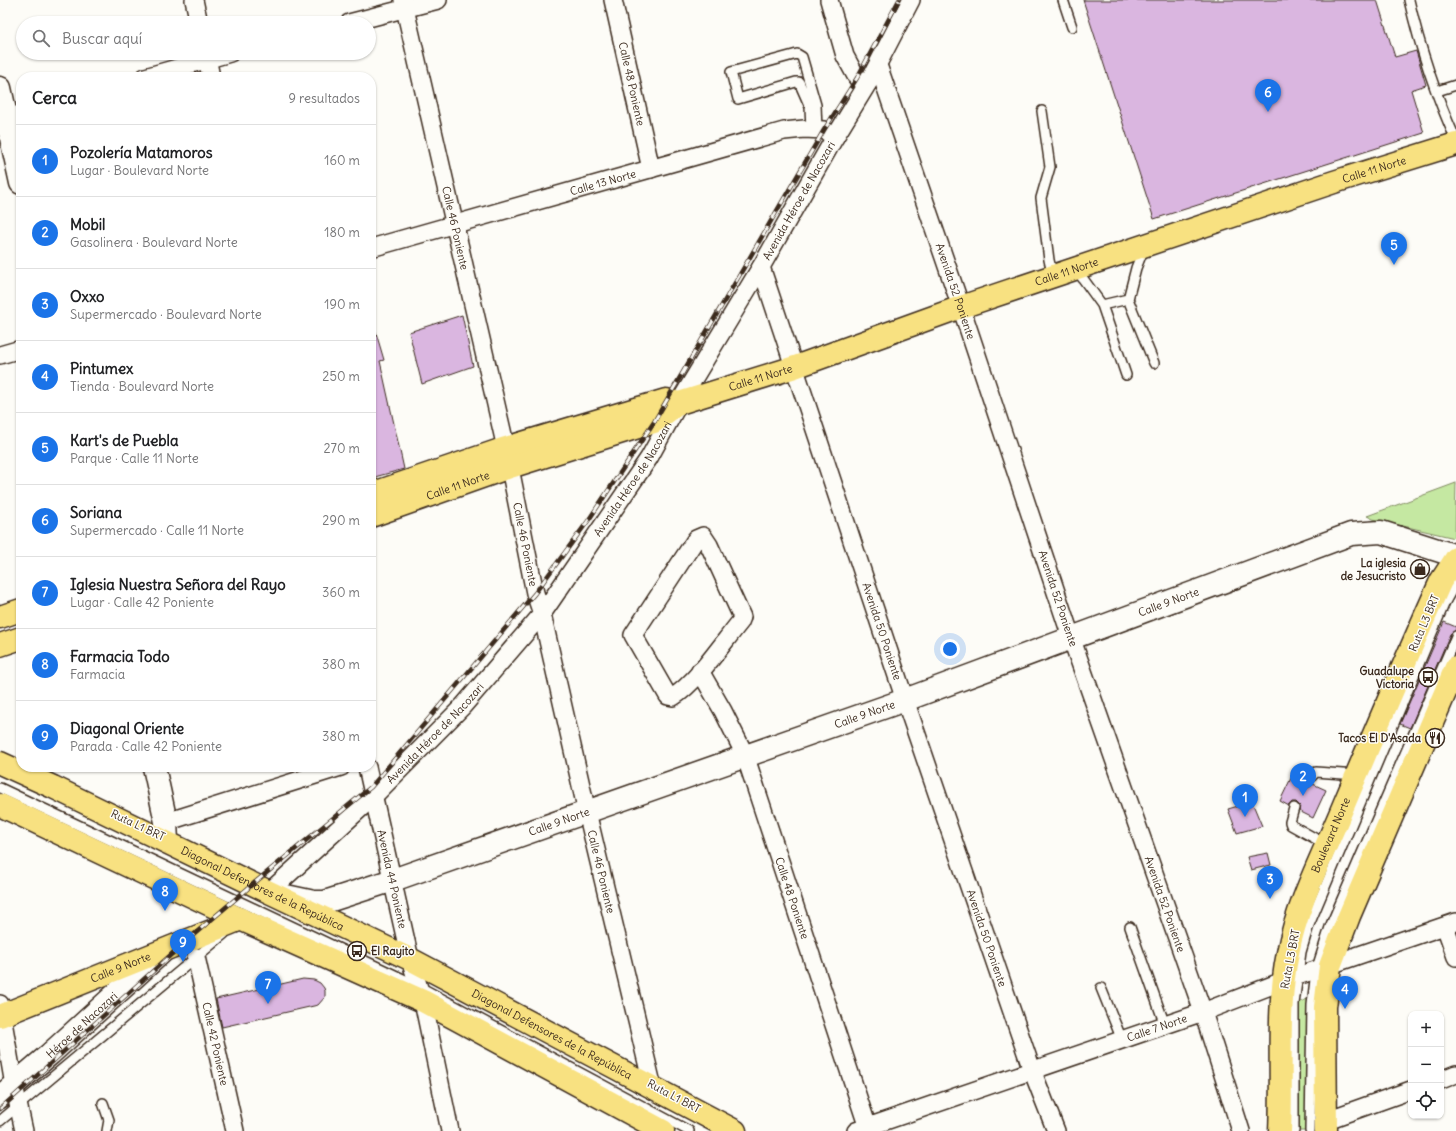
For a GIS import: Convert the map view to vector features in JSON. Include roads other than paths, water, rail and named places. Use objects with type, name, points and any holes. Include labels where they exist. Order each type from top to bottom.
[{"type":"main road","points":[[0,88],[10,117],[16,153]]},
{"type":"main road","name":"Calle 11 Norte","points":[[376,514],[508,458],[666,400],[678,404],[795,367],[961,307],[1334,182],[1456,144]]},
{"type":"main road","name":"Calle 11 Norte","points":[[376,493],[508,458]]},
{"type":"main road","name":"Calle 9 Norte","points":[[1,1012],[162,952],[257,904],[325,902],[393,880],[745,755],[906,700],[1071,637],[1351,534],[1381,532],[1456,557]]},
{"type":"main road","name":"Boulevard Norte","points":[[1280,1131],[1282,1099],[1281,1004],[1290,979],[1288,952],[1293,932],[1305,894],[1356,775],[1441,581],[1456,557]]},
{"type":"main road","points":[[0,617],[16,612]]},
{"type":"main road","points":[[0,645],[16,640]]},
{"type":"main road","points":[[1321,1127],[1324,1007],[1323,969],[1348,916],[1456,670]]},
{"type":"main road","name":"Diagonal Defensores de la República","points":[[0,762],[16,769]]},
{"type":"main road","name":"Diagonal Defensores de la República","points":[[22,772],[160,836],[257,904],[420,994],[657,1129]]},
{"type":"main road","points":[[154,772],[160,836]]},
{"type":"main road","name":"Diagonal Defensores de la República","points":[[0,805],[412,964],[735,1131]]},
{"type":"main road","name":"Héroe de Nacozari","points":[[11,1096],[162,952]]},
{"type":"street","points":[[194,0],[197,16]]},
{"type":"street","points":[[371,16],[404,5],[438,0]]},
{"type":"street","name":"Calle 48 Poniente","points":[[613,0],[651,168]]},
{"type":"street","points":[[829,0],[845,56],[857,78],[868,83]]},
{"type":"street","name":"Avenida Héroe de Nacozari","points":[[257,904],[373,796],[463,706],[542,614],[649,458],[678,404],[868,83],[911,0]]},
{"type":"street","name":"Calle 46 Poniente","points":[[404,5],[508,458],[535,593],[542,614],[587,812],[653,1088]]},
{"type":"street","points":[[160,72],[195,60]]},
{"type":"street","points":[[208,60],[210,72]]},
{"type":"street","name":"Avenida 52 Poniente","points":[[878,65],[961,307],[1071,637],[1204,1012],[1241,1131]]},
{"type":"street","name":"Calle 13 Norte","points":[[376,247],[784,131],[814,129],[824,130],[835,137]]},
{"type":"street","name":"Avenida 50 Poniente","points":[[761,266],[906,700],[1032,1070],[1056,1131]]},
{"type":"street","points":[[0,355],[16,350]]},
{"type":"street","points":[[703,536],[709,544],[742,616],[740,622],[700,671],[679,693],[673,697],[668,696],[633,635],[696,539],[703,536]]},
{"type":"street","name":"Calle 48 Poniente","points":[[700,671],[723,711],[745,755],[864,1130]]},
{"type":"street","points":[[160,836],[328,772]]},
{"type":"street","name":"Avenida 44 Poniente","points":[[368,772],[420,994],[450,1131]]},
{"type":"street","points":[[1450,924],[1456,957]]},
{"type":"street","name":"Calle 7 Norte","points":[[864,1130],[1032,1070],[1204,1012],[1290,979],[1323,969],[1450,924]]},
{"type":"street","name":"Calle 42 Poniente","points":[[196,957],[235,1131]]},
{"type":"street","points":[[1,1012],[11,1096],[24,1131]]},
{"type":"street","points":[[1444,1079],[1456,1074]]},
{"type":"street","points":[[1321,1127],[1408,1091]]},
{"type":"lane","points":[[1063,0],[1072,27]]},
{"type":"lane","points":[[1409,0],[1414,21],[1437,91],[1456,140]]},
{"type":"lane","points":[[797,54],[802,57],[816,105],[814,129],[810,107],[799,82],[738,99],[731,72],[797,54]]},
{"type":"lane","points":[[1437,91],[1456,85]]},
{"type":"lane","points":[[1042,111],[1050,167],[1042,198],[1049,260],[1053,277]]},
{"type":"lane","points":[[1146,245],[1136,268],[1128,299],[1154,363]]},
{"type":"lane","points":[[1076,269],[1102,305],[1126,375]]},
{"type":"lane","points":[[1102,305],[1128,299]]},
{"type":"lane","name":"Ruta L3 BRT","points":[[1294,1131],[1294,1004],[1290,979],[1301,952],[1308,925],[1442,609],[1456,582]]},
{"type":"lane","points":[[1323,969],[1330,927],[1456,636]]},
{"type":"lane","points":[[1307,781],[1316,772],[1356,775]]},
{"type":"lane","points":[[0,788],[257,904],[196,957],[11,1096],[0,1121]]},
{"type":"lane","points":[[1294,808],[1290,822],[1291,825],[1327,845]]},
{"type":"lane","points":[[1130,927],[1165,1025]]},
{"type":"lane","points":[[412,964],[588,1063]]},
{"type":"lane","points":[[1101,988],[1122,1040]]},
{"type":"lane","points":[[420,994],[689,1131]]},
{"type":"lane","points":[[103,1102],[109,1120],[107,1131]]},
{"type":"railway","points":[[0,1109],[184,943],[371,787],[535,593],[588,521],[654,422],[824,130],[857,78],[899,0]]},
{"type":"place","name":"Soriana","points":[[1268,112]]},
{"type":"place","name":"Kart's de Puebla","points":[[1394,265]]},
{"type":"place","name":"La iglesia de Jesucristo","points":[[1420,569]]},
{"type":"place","name":"Guadalupe Victoria","points":[[1428,677]]},
{"type":"place","name":"Tacos El D'Asada","points":[[1435,738]]},
{"type":"place","name":"Mobil","points":[[1303,796]]},
{"type":"place","name":"Pozolería Matamoros","points":[[1245,817]]},
{"type":"place","name":"Oxxo","points":[[1270,899]]},
{"type":"place","name":"Farmacia Todo","points":[[165,911]]},
{"type":"place","name":"El Rayito","points":[[357,951]]},
{"type":"place","name":"Diagonal Oriente","points":[[183,962]]},
{"type":"place","name":"Iglesia Nuestra Señora del Rayo","points":[[268,1004]]},
{"type":"place","name":"Pintumex","points":[[1345,1009]]}]
